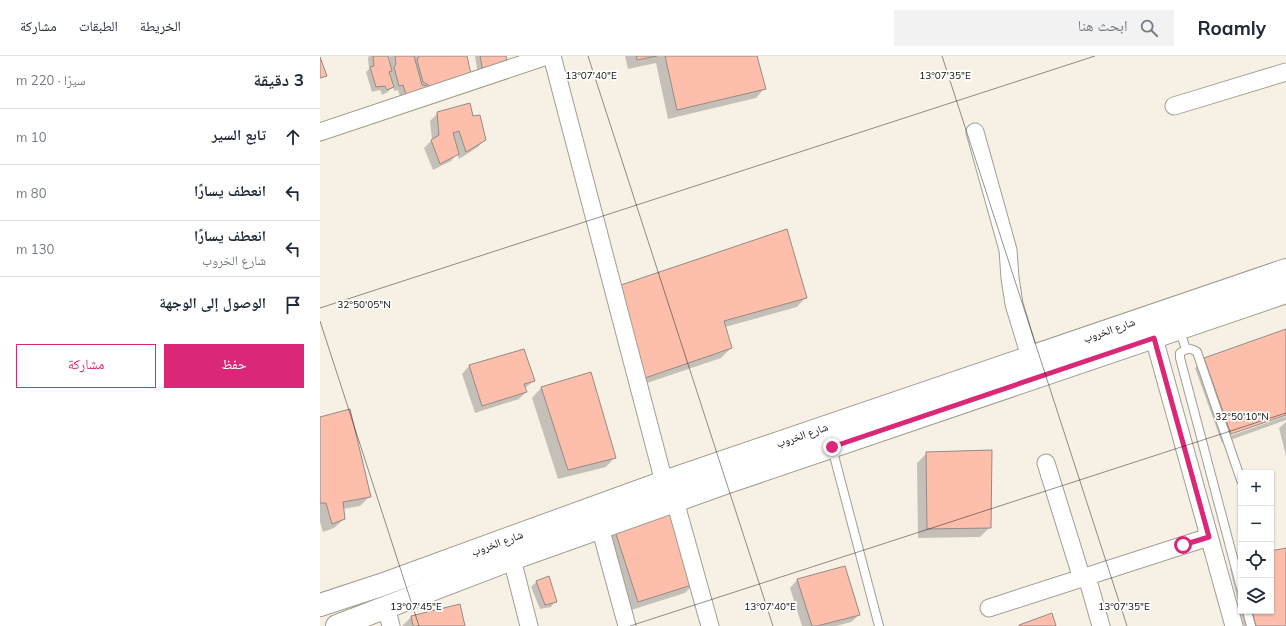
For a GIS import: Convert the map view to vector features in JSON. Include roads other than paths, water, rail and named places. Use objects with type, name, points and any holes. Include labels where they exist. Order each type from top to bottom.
[{"type":"main road","name":"شارع الخروب","points":[[320,606],[670,492],[1030,357],[1286,270]]},
{"type":"main road","name":"شارع الخروب","points":[[336,626],[389,616],[512,559],[600,527],[670,492],[832,447],[1286,292]]},
{"type":"street","points":[[320,132],[548,56]]},
{"type":"street","points":[[552,56],[670,492],[710,626]]},
{"type":"street","points":[[1174,106],[1286,72]]},
{"type":"street","points":[[975,132],[1008,250],[1014,304],[1030,357]]},
{"type":"street","points":[[1154,338],[1234,626]]},
{"type":"street","points":[[1046,463],[1101,626]]},
{"type":"street","points":[[600,527],[627,626]]},
{"type":"street","points":[[988,608],[1209,537]]},
{"type":"street","points":[[512,559],[529,626]]},
{"type":"lane","points":[[1179,329],[1186,349]]},
{"type":"lane","points":[[1238,471],[1197,352],[1192,349],[1186,349],[1180,353],[1180,358],[1238,578]]},
{"type":"lane","points":[[832,447],[879,626]]},
{"type":"lane","points":[[1248,614],[1251,626]]}]
